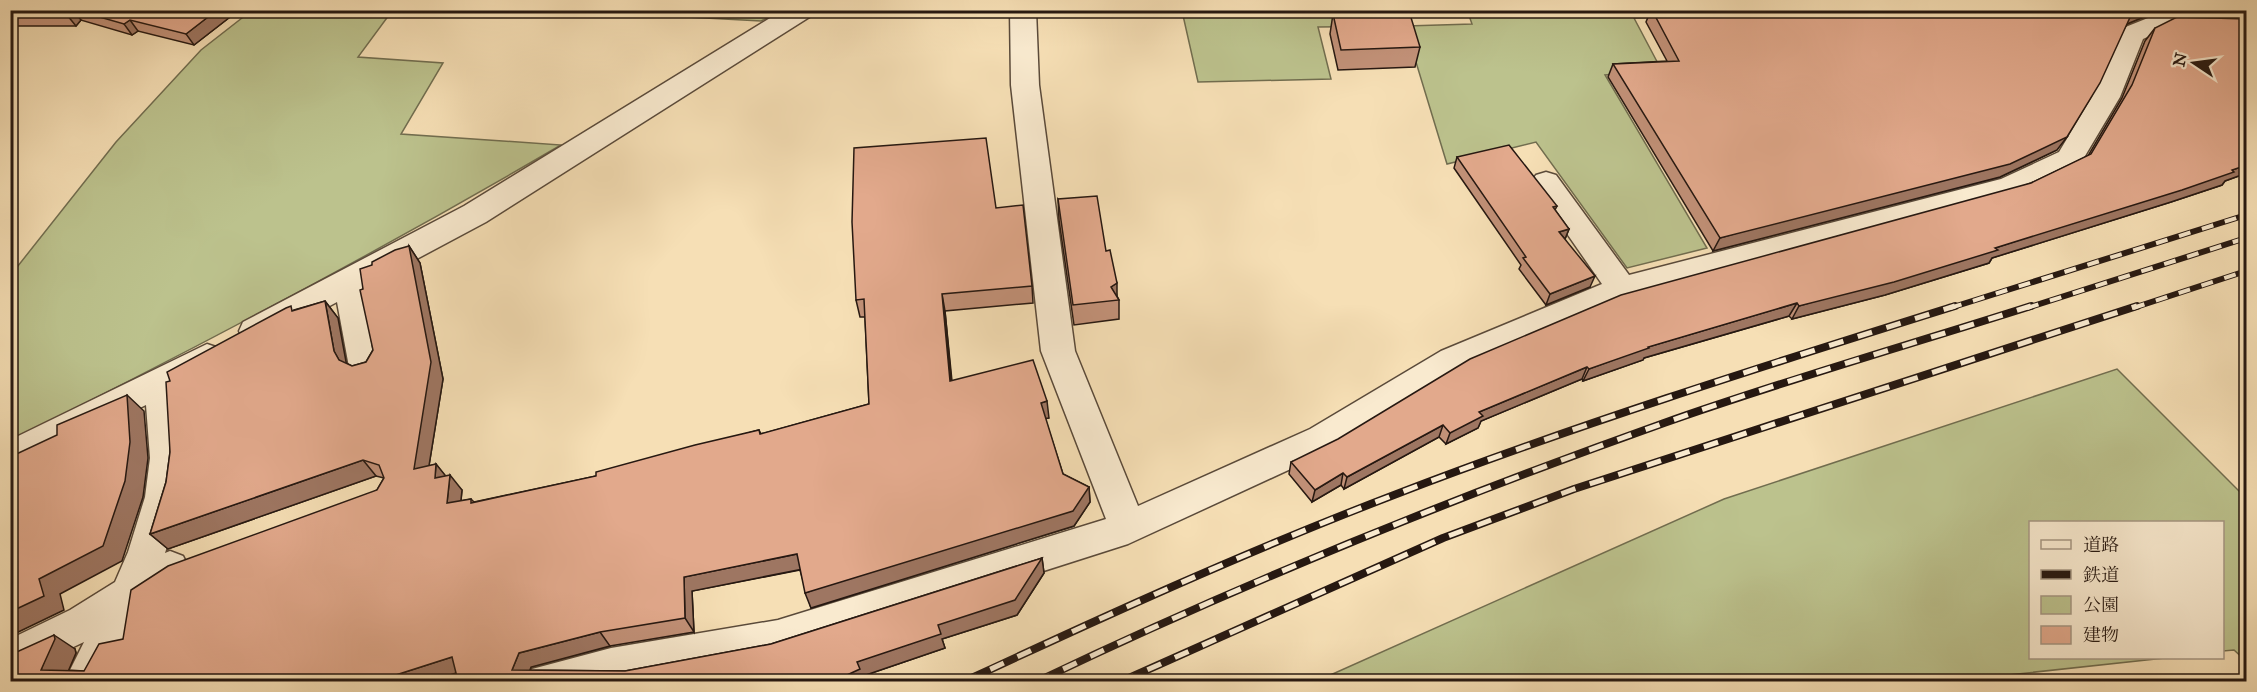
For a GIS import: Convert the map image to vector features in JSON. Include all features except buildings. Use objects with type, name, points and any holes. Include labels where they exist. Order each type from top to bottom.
[{"type":"street","points":[[10,456],[161,381],[475,214],[802,10]]},
{"type":"street","points":[[1023,10],[1025,85],[1058,351],[1128,528]]},
{"type":"street","points":[[546,681],[611,666],[778,638],[1128,528],[1322,439],[1453,360],[1622,289],[2010,187],[2069,159],[2106,97],[2132,34],[2163,20],[2222,18]]},
{"type":"street","points":[[1546,182],[1622,289]]},
{"type":"street","points":[[349,281],[366,367]]},
{"type":"street","points":[[84,681],[131,592],[156,527],[167,467],[161,381]]},
{"type":"street","points":[[10,659],[84,623],[172,567],[204,555]]},
{"type":"green space","points":[[652,10],[782,11],[761,21],[650,15]]},
{"type":"green space","points":[[1467,10],[1765,10],[1767,15],[1634,18],[1662,71],[1605,75],[1707,248],[1627,268],[1536,142],[1447,164],[1405,26],[1318,27],[1331,79],[1198,82],[1182,11],[1398,11],[1406,26],[1472,24]]},
{"type":"green space","points":[[251,11],[392,11],[358,57],[443,63],[401,134],[561,145],[289,297],[11,440],[10,276],[116,142],[201,50]]},
{"type":"green space","points":[[2117,369],[2246,498],[2246,661],[2234,650],[2224,651],[2224,521],[2029,521],[2029,659],[2156,659],[1943,682],[1317,681],[1724,499]]},
{"type":"railway","points":[[1950,308],[2246,215]]},
{"type":"railway","points":[[2027,308],[2246,238]]},
{"type":"railway","points":[[2133,308],[2246,271]]},
{"type":"railway","points":[[963,682],[1230,561],[1394,495],[1603,420],[1955,306]]},
{"type":"railway","points":[[1036,682],[1268,577],[1504,482],[1710,407],[2031,306]]},
{"type":"railway","points":[[1120,682],[1443,538],[1574,489],[2137,306]]}]
